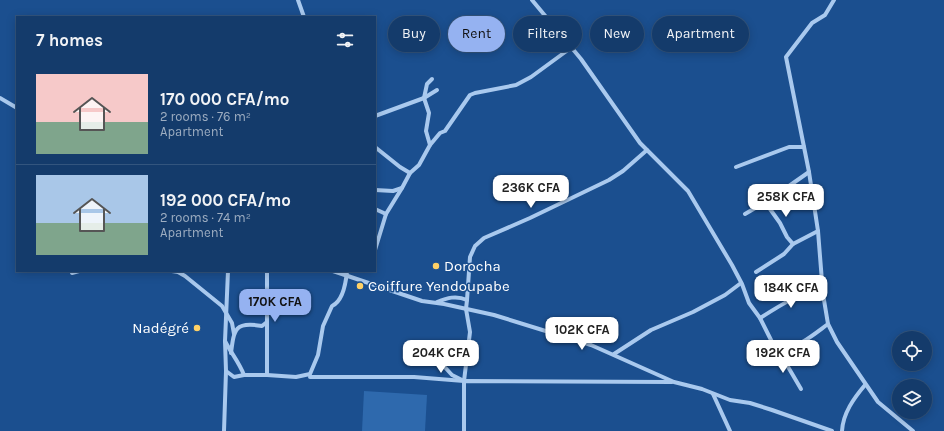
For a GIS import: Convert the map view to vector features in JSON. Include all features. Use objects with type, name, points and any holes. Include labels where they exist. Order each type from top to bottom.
[{"type":"street","points":[[298,0],[304,16]]},
{"type":"street","points":[[532,0],[546,16]]},
{"type":"street","points":[[834,0],[824,14],[812,23],[786,57],[809,172],[818,231],[823,294],[828,324],[837,342],[878,402],[912,431]]},
{"type":"street","points":[[376,247],[386,214],[410,173],[419,165],[430,145],[440,133],[445,131],[470,95],[475,92],[516,85],[531,77],[565,52]]},
{"type":"street","points":[[576,52],[637,139],[688,191],[741,283],[749,303],[760,318],[772,342],[780,351],[801,389]]},
{"type":"street","points":[[430,145],[426,131],[428,114],[424,98],[427,84],[432,78]]},
{"type":"street","points":[[376,116],[424,98],[437,90]]},
{"type":"street","points":[[0,98],[16,107]]},
{"type":"street","points":[[736,167],[789,147],[804,147]]},
{"type":"street","points":[[376,148],[410,173]]},
{"type":"street","points":[[464,431],[464,381],[470,332],[466,300],[470,257],[475,246],[484,238],[530,218],[609,180],[647,150]]},
{"type":"street","points":[[745,214],[809,172]]},
{"type":"street","points":[[376,190],[393,191],[402,188]]},
{"type":"street","points":[[765,202],[787,236],[794,244]]},
{"type":"street","points":[[376,209],[386,214]]},
{"type":"street","points":[[756,272],[784,254],[794,244],[818,231]]},
{"type":"street","points":[[178,272],[222,306],[232,323],[234,334],[231,353]]},
{"type":"street","points":[[224,431],[226,371],[225,341],[228,272]]},
{"type":"street","points":[[267,272],[267,375]]},
{"type":"street","points":[[336,272],[422,301],[437,302],[501,317],[591,345],[674,382],[702,389],[730,400],[750,403],[832,431]]},
{"type":"street","points":[[226,371],[234,377],[244,375],[267,375],[296,377],[310,374],[318,355],[323,326],[332,306],[336,304],[342,294],[347,272]]},
{"type":"street","points":[[614,354],[651,330],[693,312],[725,295],[741,283]]},
{"type":"street","points":[[760,318],[795,298],[817,293],[823,294]]},
{"type":"street","points":[[437,302],[449,297],[462,298],[466,300]]},
{"type":"street","points":[[234,334],[239,327],[247,324],[262,326],[267,322]]},
{"type":"street","points":[[780,351],[811,338],[828,324]]},
{"type":"street","points":[[225,341],[231,353],[239,362],[244,375]]},
{"type":"street","points":[[430,351],[452,375],[464,381]]},
{"type":"street","points":[[310,377],[414,377],[464,381],[674,382]]},
{"type":"street","points":[[842,431],[845,414],[855,396],[865,384]]},
{"type":"street","points":[[712,394],[730,431]]},
{"type":"street","points":[[820,431],[824,428]]},
{"type":"shaded area","points":[[364,391],[427,395],[425,431],[362,431]]},
{"type":"place","name":"Dorocha","points":[[436,266]]},
{"type":"place","name":"Coiffure Yendoupabe","points":[[360,286]]},
{"type":"place","name":"Nadégré","points":[[197,328]]}]
